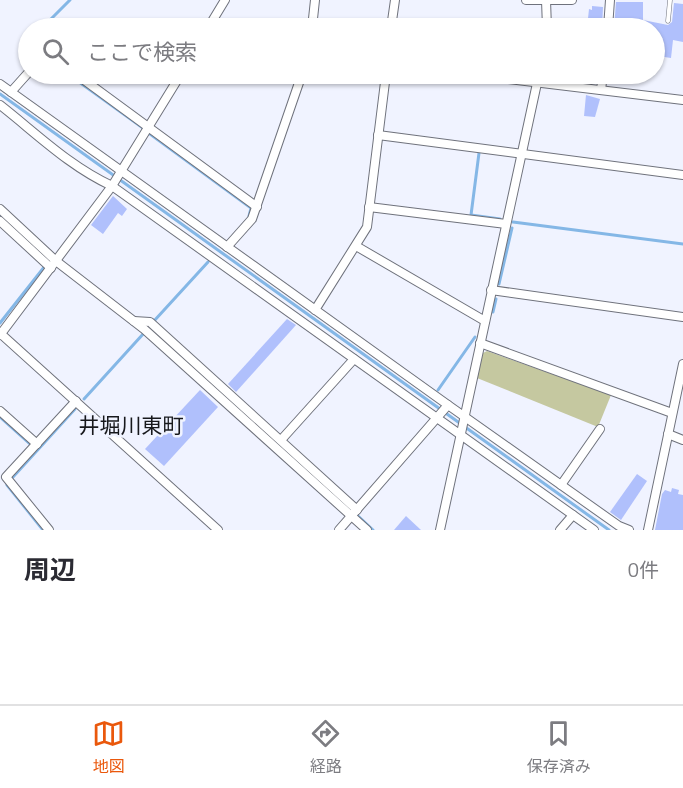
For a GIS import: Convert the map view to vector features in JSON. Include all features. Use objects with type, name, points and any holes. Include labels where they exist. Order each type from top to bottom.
[{"type":"street","points":[[214,18],[225,0]]},
{"type":"street","points":[[313,18],[315,0]]},
{"type":"street","points":[[392,18],[395,0]]},
{"type":"street","points":[[526,0],[572,0]]},
{"type":"street","points":[[546,0],[547,18]]},
{"type":"street","points":[[609,18],[610,0]]},
{"type":"street","points":[[0,84],[116,179],[354,359],[462,424],[594,530]]},
{"type":"street","points":[[11,92],[18,84]]},
{"type":"street","points":[[90,84],[257,207]]},
{"type":"street","points":[[174,84],[116,179],[1,333],[218,530]]},
{"type":"street","points":[[227,247],[252,219],[299,84]]},
{"type":"street","points":[[315,310],[367,227],[385,84]]},
{"type":"street","points":[[440,530],[537,84]]},
{"type":"street","points":[[570,84],[683,100]]},
{"type":"street","points":[[601,90],[602,84]]},
{"type":"street","points":[[0,105],[65,160],[86,174],[116,179],[227,247],[315,310],[443,411],[561,485],[619,526],[629,530]]},
{"type":"street","points":[[378,135],[683,175]]},
{"type":"street","points":[[369,207],[506,224]]},
{"type":"street","points":[[0,209],[53,264]]},
{"type":"street","points":[[0,221],[53,264],[134,321],[249,417],[354,513]]},
{"type":"street","points":[[356,246],[485,321]]},
{"type":"street","points":[[491,290],[683,317]]},
{"type":"street","points":[[480,343],[672,413]]},
{"type":"street","points":[[281,440],[354,359]]},
{"type":"street","points":[[648,530],[683,364]]},
{"type":"street","points":[[49,530],[6,477],[76,400]]},
{"type":"street","points":[[0,411],[37,444]]},
{"type":"street","points":[[339,530],[443,411]]},
{"type":"street","points":[[249,417],[281,440],[354,513],[367,530]]},
{"type":"street","points":[[561,485],[600,429]]},
{"type":"street","points":[[668,434],[683,441]]},
{"type":"street","points":[[560,530],[573,514]]},
{"type":"lane","points":[[668,21],[670,0]]},
{"type":"green space","points":[[487,351],[611,395],[598,427],[477,378],[483,353]]},
{"type":"building","points":[[616,2],[643,2],[643,18],[615,18]]},
{"type":"building","points":[[674,3],[683,4],[683,42],[673,40],[671,58],[665,57],[665,24],[672,22]]},
{"type":"building","points":[[592,6],[603,7],[602,18],[588,18],[589,9],[592,10]]},
{"type":"building","points":[[586,95],[600,99],[595,117],[584,116]]},
{"type":"building","points":[[113,196],[127,209],[122,216],[118,213],[103,234],[91,225]]},
{"type":"building","points":[[287,319],[296,325],[236,392],[228,384]]},
{"type":"building","points":[[200,390],[218,407],[164,466],[145,449]]},
{"type":"building","points":[[637,474],[647,481],[621,520],[610,512]]},
{"type":"building","points":[[672,488],[679,490],[678,494],[683,495],[683,530],[655,530],[662,494],[665,490],[671,492]]},
{"type":"building","points":[[406,516],[421,530],[394,530]]},
{"type":"waterway","points":[[52,18],[70,0]]},
{"type":"waterway","points":[[82,84],[143,128]]},
{"type":"waterway","points":[[0,94],[609,530]]},
{"type":"waterway","points":[[150,134],[251,208],[249,216]]},
{"type":"waterway","points":[[479,153],[471,215],[500,219]]},
{"type":"waterway","points":[[0,215],[30,242]]},
{"type":"waterway","points":[[513,222],[683,244]]},
{"type":"waterway","points":[[499,284],[512,228]]},
{"type":"waterway","points":[[154,321],[208,262]]},
{"type":"waterway","points":[[0,323],[45,266]]},
{"type":"waterway","points":[[493,312],[496,299]]},
{"type":"waterway","points":[[149,327],[232,402]]},
{"type":"waterway","points":[[84,399],[144,333]]},
{"type":"waterway","points":[[438,390],[475,337]]},
{"type":"waterway","points":[[13,477],[75,409]]},
{"type":"waterway","points":[[0,417],[30,444]]},
{"type":"waterway","points":[[252,420],[293,457]]},
{"type":"waterway","points":[[7,485],[43,530]]},
{"type":"waterway","points":[[357,515],[373,530]]},
{"type":"district","name":"井堀川東町","points":[[131,425]]}]
